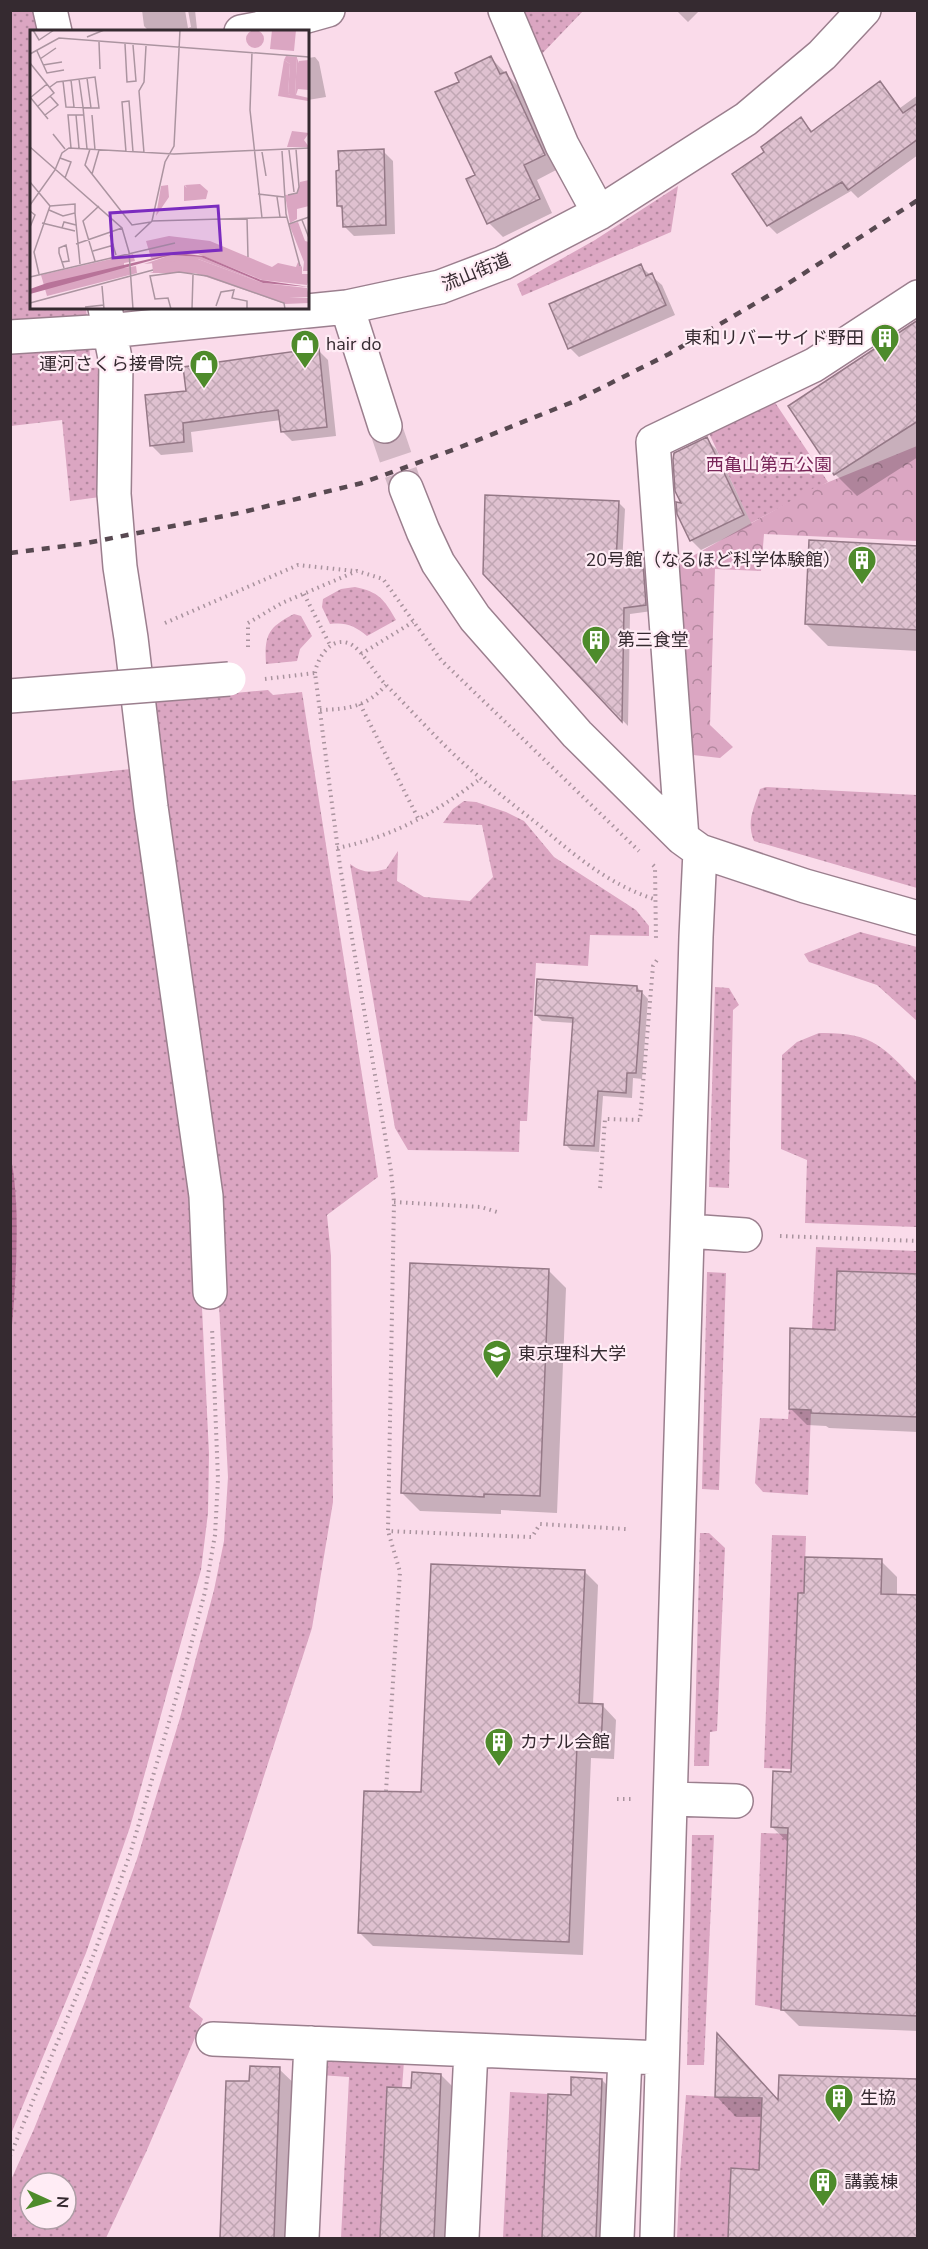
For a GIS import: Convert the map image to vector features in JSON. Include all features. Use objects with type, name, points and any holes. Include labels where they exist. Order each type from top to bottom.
[{"type":"street","points":[[50,10],[55,30]]},
{"type":"street","points":[[260,23],[328,10]]},
{"type":"street","points":[[505,10],[562,145],[598,213]]},
{"type":"street","name":"流山街道","points":[[10,337],[100,323],[347,307],[440,287],[503,263],[598,213],[746,119],[822,55],[864,10]]},
{"type":"street","points":[[657,2238],[696,937],[691,844],[653,442],[814,365],[918,297]]},
{"type":"street","points":[[347,307],[385,426]]},
{"type":"street","points":[[100,323],[116,363],[114,494],[120,567],[131,638],[150,807],[206,1196],[210,1292]]},
{"type":"street","points":[[406,488],[438,563],[475,618],[577,734],[691,844],[805,886],[918,918]]},
{"type":"street","points":[[10,696],[238,679]]},
{"type":"street","points":[[688,1231],[744,1235]]},
{"type":"street","points":[[671,1799],[736,1801]]},
{"type":"street","points":[[213,2039],[662,2058]]},
{"type":"street","points":[[302,2238],[310,2043]]},
{"type":"street","points":[[462,2238],[471,2050]]},
{"type":"street","points":[[617,2238],[625,2056]]},
{"type":"path","points":[[131,638],[298,565],[357,571],[383,579],[441,660],[655,867],[656,948]]},
{"type":"path","points":[[315,673],[238,679],[248,623],[282,603],[357,571]]},
{"type":"path","points":[[303,594],[331,647]]},
{"type":"path","points":[[361,654],[412,622]]},
{"type":"path","points":[[386,1791],[400,1572],[388,1531],[394,1202],[391,1171],[337,848],[315,673],[317,663],[324,652],[337,643],[348,643],[361,654],[386,685],[471,770],[585,864],[614,882],[656,900],[664,901]]},
{"type":"path","points":[[320,710],[339,709],[360,704],[376,696],[386,685]]},
{"type":"path","points":[[360,704],[419,820]]},
{"type":"path","points":[[337,848],[366,842],[419,820],[454,799],[481,777]]},
{"type":"path","points":[[600,1188],[605,1119],[640,1120],[653,966],[657,960]]},
{"type":"path","points":[[394,1202],[481,1207],[497,1212]]},
{"type":"path","points":[[744,1235],[918,1240]]},
{"type":"path","points":[[10,2156],[94,1954],[130,1854],[205,1592],[214,1534],[218,1479],[210,1292]]},
{"type":"path","points":[[388,1531],[532,1537],[540,1524],[626,1529]]},
{"type":"green space","points":[[10,11],[33,11],[38,30],[30,30],[30,309],[86,309],[91,368],[105,367],[98,462],[100,497],[70,501],[62,420],[11,426]]},
{"type":"green space","points":[[517,11],[583,11],[536,60]]},
{"type":"green space","points":[[678,186],[671,232],[522,296],[517,284],[595,240]]},
{"type":"green space","name":"西亀山第五公園","points":[[774,401],[828,482],[751,523],[707,429]]},
{"type":"green space","points":[[917,446],[917,541],[764,534],[761,571],[715,569],[710,725],[733,747],[720,758],[684,754],[673,567],[814,488]]},
{"type":"green space","points":[[355,587],[370,591],[380,598],[396,620],[367,636],[350,626],[330,624],[322,607],[323,599],[341,589]]},
{"type":"green space","points":[[294,614],[301,616],[312,636],[300,649],[297,661],[266,664],[267,638],[279,623]]},
{"type":"green space","points":[[268,690],[273,695],[302,692],[378,1177],[327,1215],[331,1256],[333,1502],[312,1628],[189,2007],[203,2019],[147,2150],[106,2238],[11,2238],[11,2180],[86,1999],[137,1859],[180,1718],[214,1590],[224,1541],[228,1477],[217,1266],[150,701]]},
{"type":"green space","points":[[131,769],[200,1266],[209,1454],[208,1513],[201,1570],[130,1827],[86,1953],[11,2134],[10,1336],[16,1270],[16,1223],[10,1158],[11,781]]},
{"type":"green space","points":[[766,787],[917,795],[917,888],[754,841],[751,827],[752,815],[760,789]]},
{"type":"green space","points":[[464,801],[476,802],[506,812],[524,821],[554,857],[636,910],[649,926],[649,936],[590,935],[588,966],[536,963],[527,1121],[520,1121],[519,1152],[408,1150],[395,1128],[350,864],[367,871],[386,869],[398,851],[397,881],[424,897],[470,901],[493,877],[482,825],[443,823],[453,809]]},
{"type":"green space","points":[[860,932],[917,947],[917,1021],[877,985],[809,962],[804,954]]},
{"type":"green space","points":[[715,987],[729,988],[739,1005],[733,1010],[729,1188],[709,1187]]},
{"type":"green space","points":[[819,1033],[852,1035],[875,1044],[895,1059],[917,1082],[917,1227],[805,1223],[807,1160],[781,1149],[782,1055],[797,1042]]},
{"type":"green space","points":[[816,1247],[917,1251],[917,1274],[838,1271],[835,1331],[812,1329]]},
{"type":"green space","points":[[707,1272],[726,1273],[719,1490],[702,1489]]},
{"type":"green space","points":[[789,1409],[811,1410],[808,1495],[763,1492],[755,1483],[760,1418],[788,1419]]},
{"type":"green space","points":[[700,1533],[709,1533],[725,1548],[717,1731],[710,1732],[709,1766],[694,1766]]},
{"type":"green space","points":[[772,1535],[806,1536],[804,1593],[798,1593],[791,1769],[764,1768]]},
{"type":"green space","points":[[761,1833],[788,1834],[781,2010],[755,2005]]},
{"type":"green space","points":[[692,1835],[714,1835],[704,2065],[687,2065]]},
{"type":"green space","points":[[330,2056],[404,2061],[402,2088],[387,2088],[380,2238],[341,2238],[349,2077],[320,2075],[320,2067]]},
{"type":"green space","points":[[510,2092],[548,2094],[542,2238],[503,2238]]},
{"type":"green space","points":[[686,2095],[762,2099],[760,2170],[731,2169],[728,2238],[677,2238]]},
{"type":"shaded area","points":[[11,1158],[17,1223],[11,1336]]},
{"type":"building","points":[[491,56],[500,74],[506,72],[545,155],[524,165],[540,199],[487,224],[466,179],[475,175],[435,92],[459,82],[455,73]]},
{"type":"building","points":[[880,81],[903,113],[918,103],[918,139],[848,190],[842,182],[767,226],[732,174],[764,152],[761,147],[801,117],[811,132]]},
{"type":"building","points":[[384,149],[386,225],[343,227],[342,206],[337,206],[338,151]]},
{"type":"building","points":[[641,264],[646,276],[652,273],[666,305],[568,349],[549,304]]},
{"type":"building","name":"東和リバーサイド野田","points":[[918,320],[918,421],[834,475],[788,406]]},
{"type":"building","points":[[319,348],[327,427],[281,432],[278,410],[183,423],[184,442],[150,446],[145,395],[186,391],[183,367]]},
{"type":"building","points":[[707,437],[744,515],[690,541],[677,514],[676,502],[681,503],[675,491],[674,453]]},
{"type":"building","name":"第三食堂","points":[[485,495],[619,501],[616,563],[643,563],[646,605],[624,608],[622,722],[483,574]]},
{"type":"building","name":"20号館（なるほど科学体験館）","points":[[809,540],[918,546],[918,630],[805,624]]},
{"type":"building","points":[[537,979],[637,986],[637,991],[642,991],[636,1073],[627,1073],[626,1093],[598,1091],[594,1146],[564,1145],[573,1018],[535,1015]]},
{"type":"building","points":[[410,1263],[549,1269],[540,1496],[484,1494],[484,1497],[401,1493]]},
{"type":"building","points":[[837,1271],[918,1274],[918,1417],[811,1413],[811,1410],[789,1409],[790,1328],[835,1330]]},
{"type":"building","points":[[805,1557],[882,1559],[881,1594],[918,1595],[918,2016],[781,2010],[788,1828],[771,1827],[773,1771],[791,1772],[798,1593],[804,1593]]},
{"type":"building","name":"カナル会館","points":[[431,1564],[585,1570],[579,1703],[603,1704],[601,1746],[577,1745],[569,1942],[358,1933],[364,1791],[421,1792]]},
{"type":"building","points":[[717,2033],[778,2100],[779,2075],[918,2079],[918,2238],[728,2238],[731,2168],[759,2170],[762,2098],[715,2097]]},
{"type":"building","points":[[250,2066],[280,2067],[274,2238],[220,2238],[226,2081],[249,2081]]},
{"type":"building","points":[[412,2072],[441,2074],[434,2238],[380,2238],[387,2087],[411,2088]]},
{"type":"building","points":[[571,2077],[602,2079],[596,2238],[542,2238],[548,2094],[571,2095]]},
{"type":"tunnel","points":[[385,426],[406,488]]},
{"type":"railway","points":[[10,553],[82,544],[239,513],[362,483],[458,448],[575,401],[669,354],[778,290],[918,200]]},
{"type":"place","name":"東和リバーサイド野田","points":[[885,364]]},
{"type":"place","name":"hair do","points":[[305,370]]},
{"type":"place","name":"運河さくら接骨院","points":[[204,390]]},
{"type":"place","name":"20号館（なるほど科学体験館）","points":[[862,586]]},
{"type":"place","name":"第三食堂","points":[[596,666]]},
{"type":"place","name":"東京理科大学","points":[[497,1380]]},
{"type":"place","name":"カナル会館","points":[[499,1768]]},
{"type":"place","name":"生協","points":[[839,2124]]},
{"type":"place","name":"講義棟","points":[[823,2208]]}]
